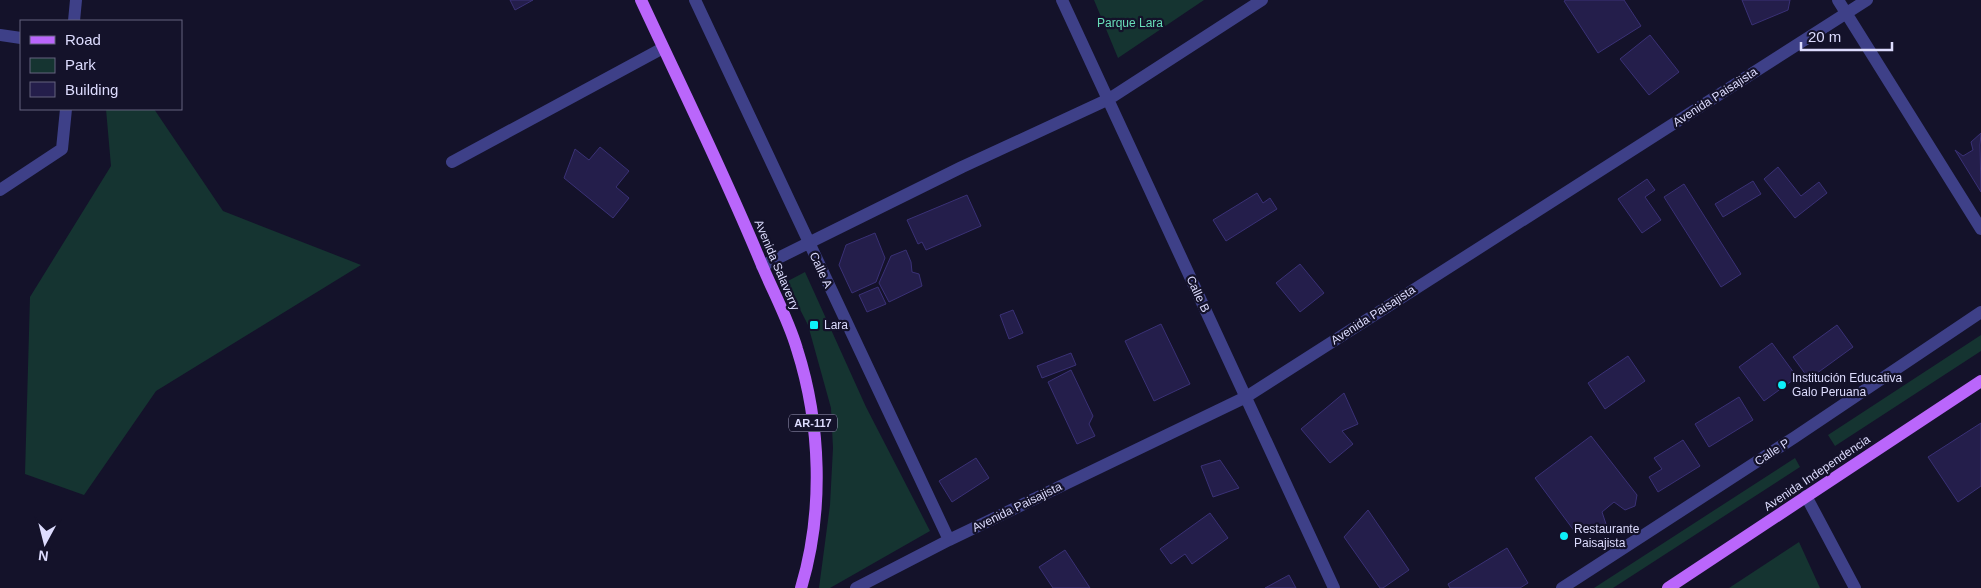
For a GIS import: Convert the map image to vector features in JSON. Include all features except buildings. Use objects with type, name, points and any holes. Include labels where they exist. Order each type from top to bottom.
[{"type":"main road","name":"Avenida Salaverry","points":[[641,0],[744,220],[797,348],[814,424],[817,476],[813,527],[800,588]]},
{"type":"main road","name":"Avenida Independencia","points":[[1668,588],[1981,381]]},
{"type":"street","points":[[74,20],[76,0]]},
{"type":"street","name":"Calle A","points":[[694,0],[949,540]]},
{"type":"street","name":"Calle B","points":[[1062,0],[1334,588]]},
{"type":"street","points":[[762,266],[962,167],[1109,99],[1262,0]]},
{"type":"street","points":[[1838,0],[1981,229]]},
{"type":"street","name":"Avenida Paisajista","points":[[856,588],[949,540],[1246,397],[1867,0]]},
{"type":"street","points":[[0,35],[20,38]]},
{"type":"street","points":[[452,162],[663,48]]},
{"type":"street","points":[[0,190],[62,149],[66,110]]},
{"type":"street","name":"Calle P","points":[[1562,588],[1795,437],[1981,312]]},
{"type":"street","points":[[1806,496],[1854,588]]},
{"type":"green space","name":"Parque Lara","points":[[1094,0],[1204,0],[1118,58]]},
{"type":"green space","points":[[106,110],[155,110],[223,211],[361,265],[156,391],[84,495],[25,474],[30,297],[111,166]]},
{"type":"green space","points":[[805,272],[866,407],[930,531],[830,588],[819,588],[830,505],[833,448],[831,408],[808,325],[786,282]]},
{"type":"green space","points":[[1981,335],[1981,351],[1835,446],[1828,435]]},
{"type":"green space","points":[[1795,458],[1800,467],[1613,588],[1594,588]]},
{"type":"green space","points":[[1799,542],[1820,588],[1729,588]]},
{"type":"place","name":"Lara","points":[[814,325]]},
{"type":"place","name":"Institución Educativa Galo Peruana","points":[[1782,385]]},
{"type":"place","name":"Restaurante Paisajista","points":[[1564,536]]}]
